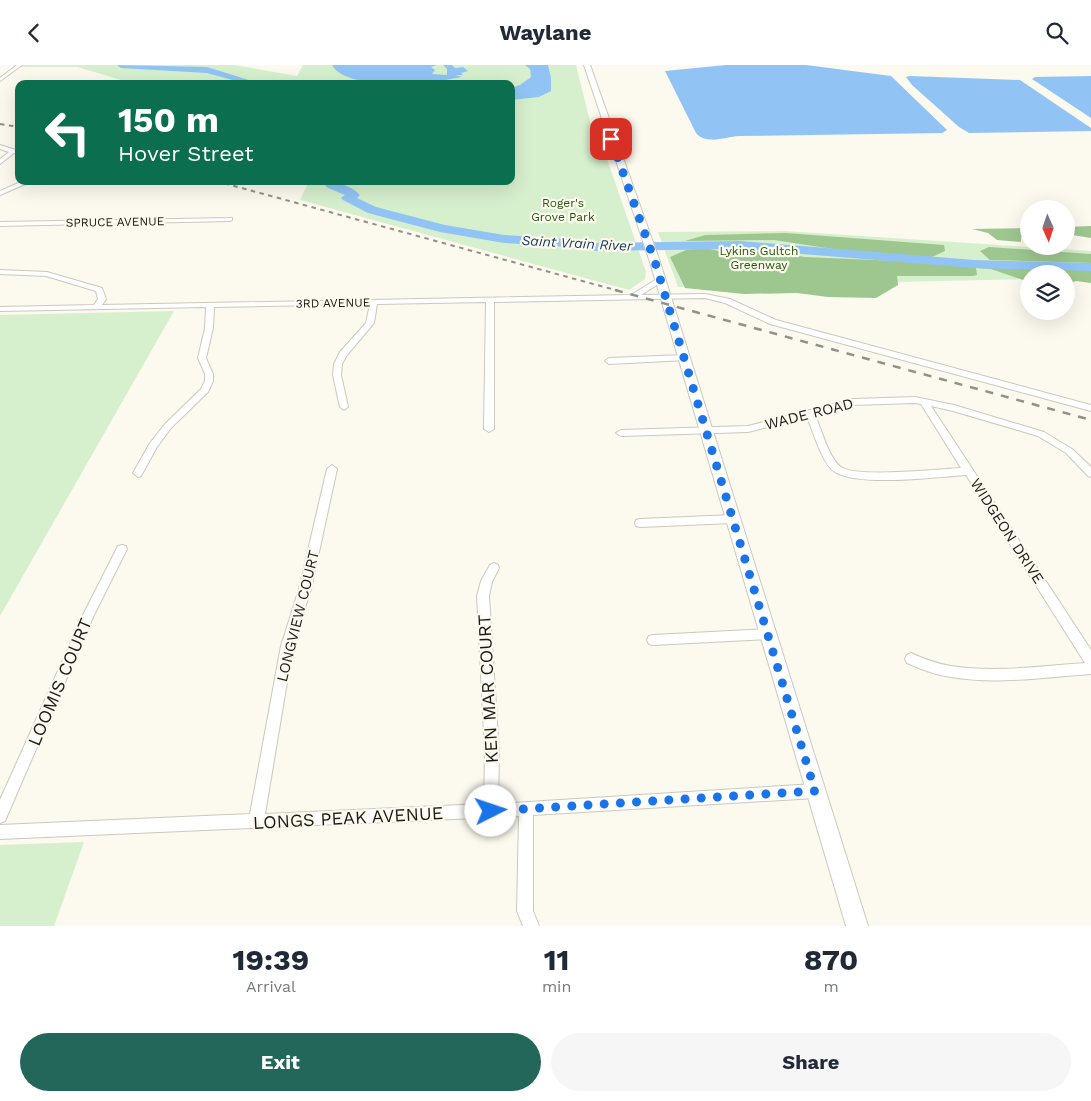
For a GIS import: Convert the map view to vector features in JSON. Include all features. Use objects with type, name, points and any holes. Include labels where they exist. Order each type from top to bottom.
[{"type":"main road","points":[[587,65],[596,97],[647,236],[857,926]]},
{"type":"street","points":[[0,80],[20,65]]},
{"type":"street","points":[[0,147],[15,152]]},
{"type":"street","points":[[0,162],[15,153]]},
{"type":"street","points":[[0,193],[19,185]]},
{"type":"street","name":"SPRUCE AVENUE","points":[[0,224],[230,219]]},
{"type":"street","points":[[0,272],[47,274],[99,290],[102,299],[96,308]]},
{"type":"street","points":[[632,297],[660,279]]},
{"type":"street","name":"3RD AVENUE","points":[[0,309],[699,296],[719,299],[773,322],[1091,408]]},
{"type":"street","points":[[489,429],[490,300]]},
{"type":"street","points":[[344,407],[337,375],[338,364],[343,354],[370,323],[374,302]]},
{"type":"street","points":[[138,473],[163,432],[204,390],[209,381],[209,374],[202,358],[209,328],[210,305]]},
{"type":"street","points":[[609,361],[684,358]]},
{"type":"street","name":"WADE ROAD","points":[[621,433],[726,430],[758,427],[862,401],[923,401],[1041,434],[1069,451],[1091,473]]},
{"type":"street","name":"WIDGEON DRIVE","points":[[923,401],[1091,661]]},
{"type":"street","points":[[810,413],[835,465],[846,473],[864,476],[968,471]]},
{"type":"street","name":"LONGVIEW COURT","points":[[256,822],[287,646],[307,579],[332,469]]},
{"type":"street","points":[[640,523],[733,519]]},
{"type":"street","name":"LOOMIS COURT","points":[[0,816],[25,764],[102,586],[122,549]]},
{"type":"street","name":"KEN MAR COURT","points":[[491,811],[492,753],[484,596],[487,581],[494,569]]},
{"type":"street","points":[[653,639],[768,634]]},
{"type":"street","points":[[911,659],[939,671],[967,675],[1091,669]]},
{"type":"street","name":"LONGS PEAK AVENUE","points":[[0,832],[491,811],[815,791]]},
{"type":"street","points":[[526,809],[525,911],[531,926]]},
{"type":"green space","name":"Roger's Grove Park","points":[[20,65],[234,65],[297,76],[303,65],[576,65],[591,125],[597,130],[646,272],[645,279],[629,290],[300,200],[307,185],[515,185],[515,80],[121,80],[78,67],[18,67]]},
{"type":"green space","points":[[1091,226],[1091,238],[1075,235],[1075,227]]},
{"type":"green space","points":[[1020,228],[1020,242],[997,240],[988,233],[972,229]]},
{"type":"green space","name":"Lykins Gultch Greenway","points":[[784,231],[1020,246],[1020,255],[1075,255],[1075,250],[1091,251],[1091,278],[1075,275],[1075,265],[1020,265],[1020,279],[678,287],[658,232]]},
{"type":"green space","points":[[786,233],[944,245],[945,251],[930,258],[839,250],[774,240],[685,241],[705,235]]},
{"type":"green space","points":[[989,247],[1020,249],[1020,255],[1091,254],[1091,263],[990,260],[980,251]]},
{"type":"green space","points":[[705,248],[728,253],[768,251],[805,257],[1020,266],[1020,279],[991,269],[976,268],[977,275],[973,276],[897,276],[898,285],[876,298],[828,297],[797,293],[744,294],[685,288],[670,257],[686,250]]},
{"type":"green space","points":[[1075,268],[1091,269],[1091,283],[1076,281]]},
{"type":"green space","points":[[174,311],[0,616],[0,315]]},
{"type":"green space","points":[[84,842],[54,926],[0,926],[0,845]]},
{"type":"water","points":[[332,65],[437,65],[431,67],[435,70],[432,74],[447,75],[447,69],[443,65],[452,65],[455,68],[463,67],[468,71],[461,73],[463,75],[455,75],[462,77],[445,80],[360,80],[340,73]]},
{"type":"water","points":[[525,65],[548,65],[551,91],[539,97],[515,100],[515,87],[531,77],[530,69]]},
{"type":"water","points":[[726,65],[806,65],[891,76],[947,130],[942,133],[739,136],[705,139],[696,133],[665,71]]},
{"type":"water","points":[[1091,76],[1091,118],[1032,79],[1035,77]]},
{"type":"water","points":[[906,77],[1020,80],[1091,128],[1091,131],[969,133],[959,127],[912,85]]},
{"type":"waterway","name":"Saint Vrain River","points":[[121,65],[207,70],[243,80]]},
{"type":"waterway","name":"Saint Vrain River","points":[[332,185],[351,193],[354,195],[347,198],[372,210],[444,229],[504,239],[569,243],[594,247],[741,245],[974,264],[1091,267]]},
{"type":"railway","points":[[0,124],[15,126]]},
{"type":"railway","points":[[231,185],[619,291]]},
{"type":"railway","points":[[615,290],[1091,420]]},
{"type":"route","points":[[491,811],[815,791],[655,262],[629,184],[611,139]]}]
